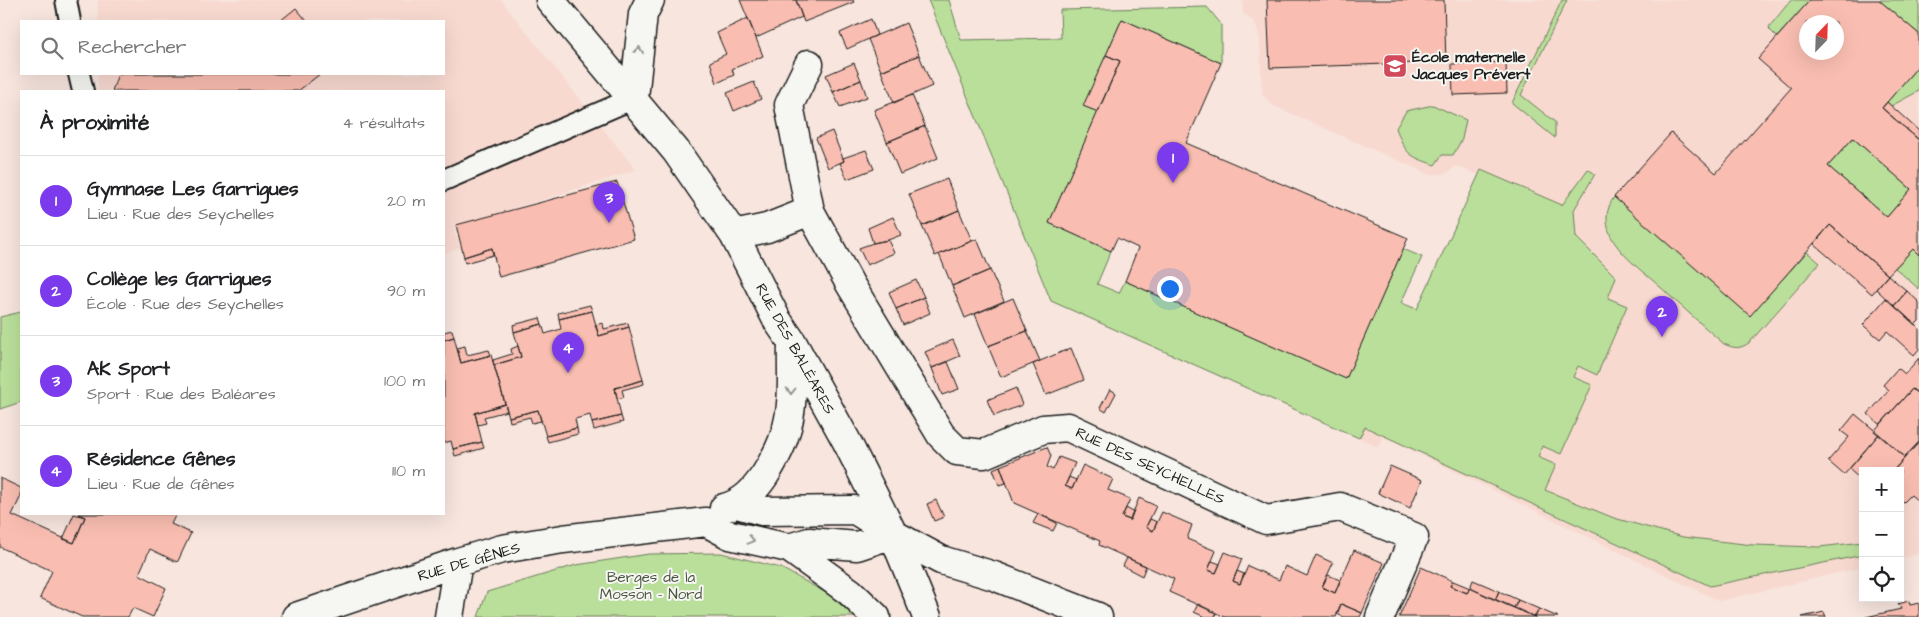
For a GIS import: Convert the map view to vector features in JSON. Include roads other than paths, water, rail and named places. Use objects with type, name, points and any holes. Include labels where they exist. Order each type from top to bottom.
[{"type":"street","name":"RUE DES BALÉARES","points":[[550,0],[634,98],[676,151],[734,235],[777,320],[792,342],[846,440],[893,534],[927,617]]},
{"type":"street","points":[[634,98],[643,14],[650,0]]},
{"type":"street","name":"RUE DES SEYCHELLES","points":[[809,64],[789,105],[810,211],[850,284],[941,435],[957,450],[984,454],[1043,429],[1068,427],[1266,520],[1340,507],[1414,537],[1380,617]]},
{"type":"street","points":[[734,235],[767,228],[810,211]]},
{"type":"street","points":[[792,342],[791,403],[786,433],[772,464],[756,488],[737,504],[714,511],[706,522],[730,536],[789,548],[850,592],[876,617]]},
{"type":"street","points":[[737,504],[762,511],[801,509],[855,510],[893,534],[941,560],[994,576],[1098,617]]},
{"type":"street","name":"RUE DE GÊNES","points":[[296,617],[335,612],[458,562],[502,549],[563,539],[706,522]]},
{"type":"street","points":[[789,548],[809,542],[857,546],[893,534]]},
{"type":"street","points":[[449,617],[458,562]]},
{"type":"lane","points":[[66,0],[70,20]]},
{"type":"lane","points":[[79,75],[82,90]]},
{"type":"lane","points":[[445,180],[634,98]]},
{"type":"place","name":"École maternelle Jacques Prévert","points":[[1395,66]]},
{"type":"place","name":"Gymnase Les Garrigues","points":[[1173,183]]},
{"type":"place","name":"AK Sport","points":[[609,223]]},
{"type":"place","name":"Collège les Garrigues","points":[[1662,337]]},
{"type":"place","name":"Résidence Gênes","points":[[568,373]]},
{"type":"park label","name":"Berges de la Mosson - Nord","points":[[651,586]]}]
